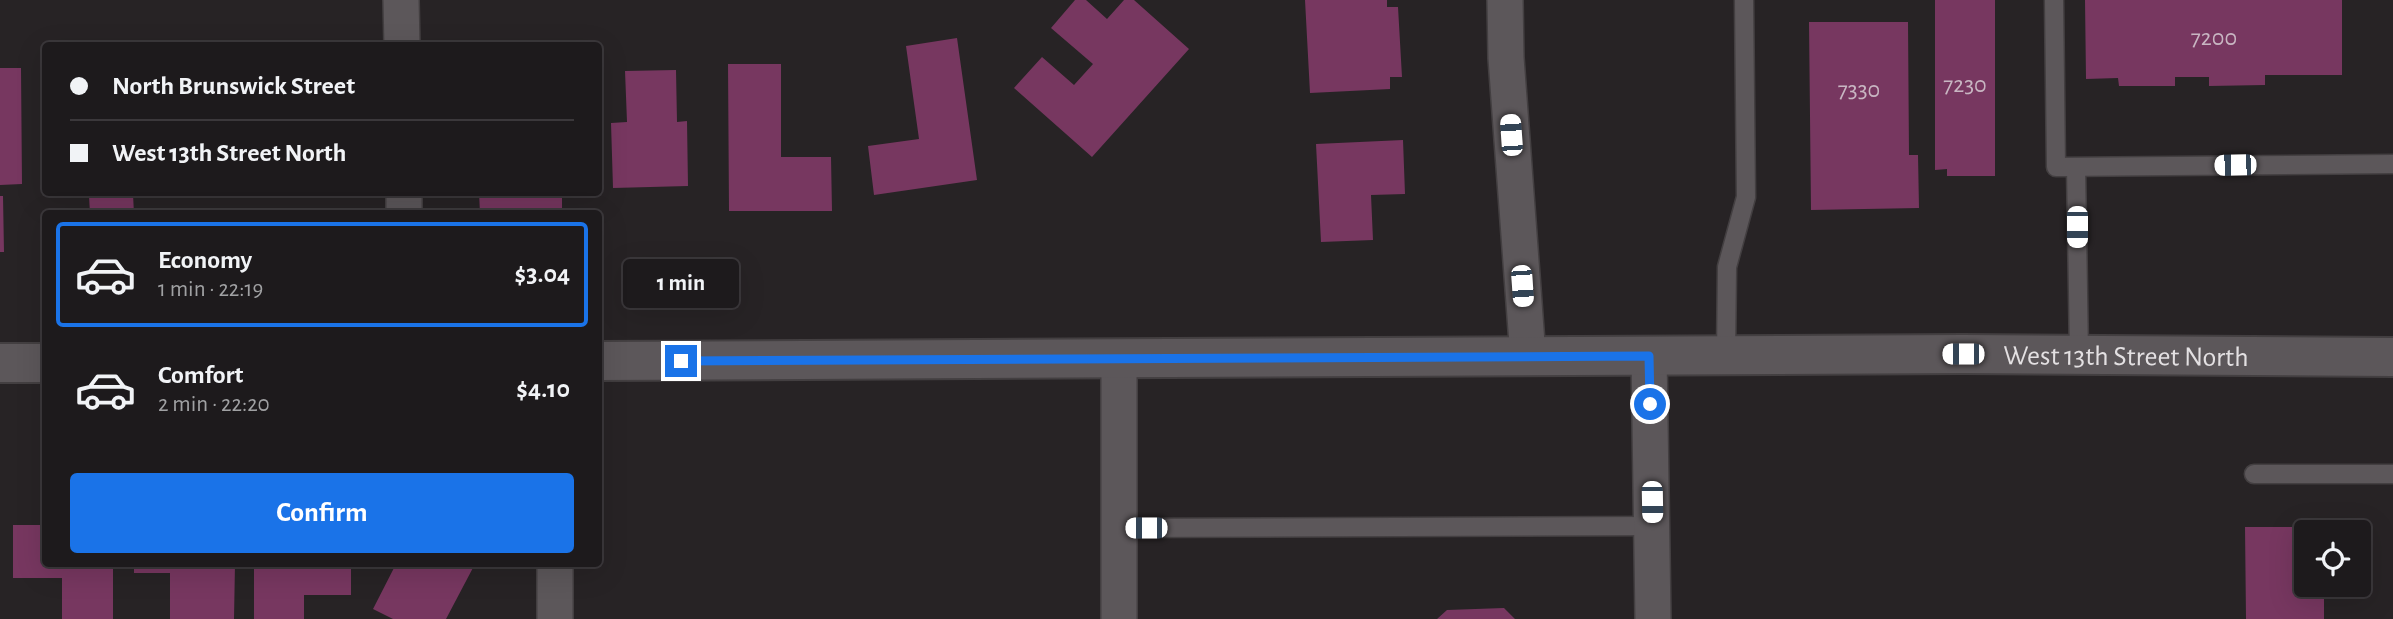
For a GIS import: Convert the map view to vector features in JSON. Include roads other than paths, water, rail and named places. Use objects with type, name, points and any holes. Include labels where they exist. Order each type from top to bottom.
[{"type":"street","points":[[401,0],[402,42]]},
{"type":"street","points":[[1505,0],[1506,58],[1528,357]]},
{"type":"street","name":"West 13th Street North","points":[[602,361],[1726,355],[2393,357]]},
{"type":"street","points":[[1649,356],[1653,619]]},
{"type":"street","points":[[1119,359],[1119,619]]},
{"type":"street","points":[[0,363],[42,363]]},
{"type":"street","points":[[555,567],[555,619]]},
{"type":"lane","points":[[1726,355],[1727,267],[1746,197],[1744,0]]},
{"type":"lane","points":[[2054,0],[2056,167],[2393,164]]},
{"type":"lane","points":[[2077,167],[2078,355]]},
{"type":"lane","points":[[2254,474],[2393,474]]},
{"type":"lane","points":[[1119,528],[1652,526]]}]
